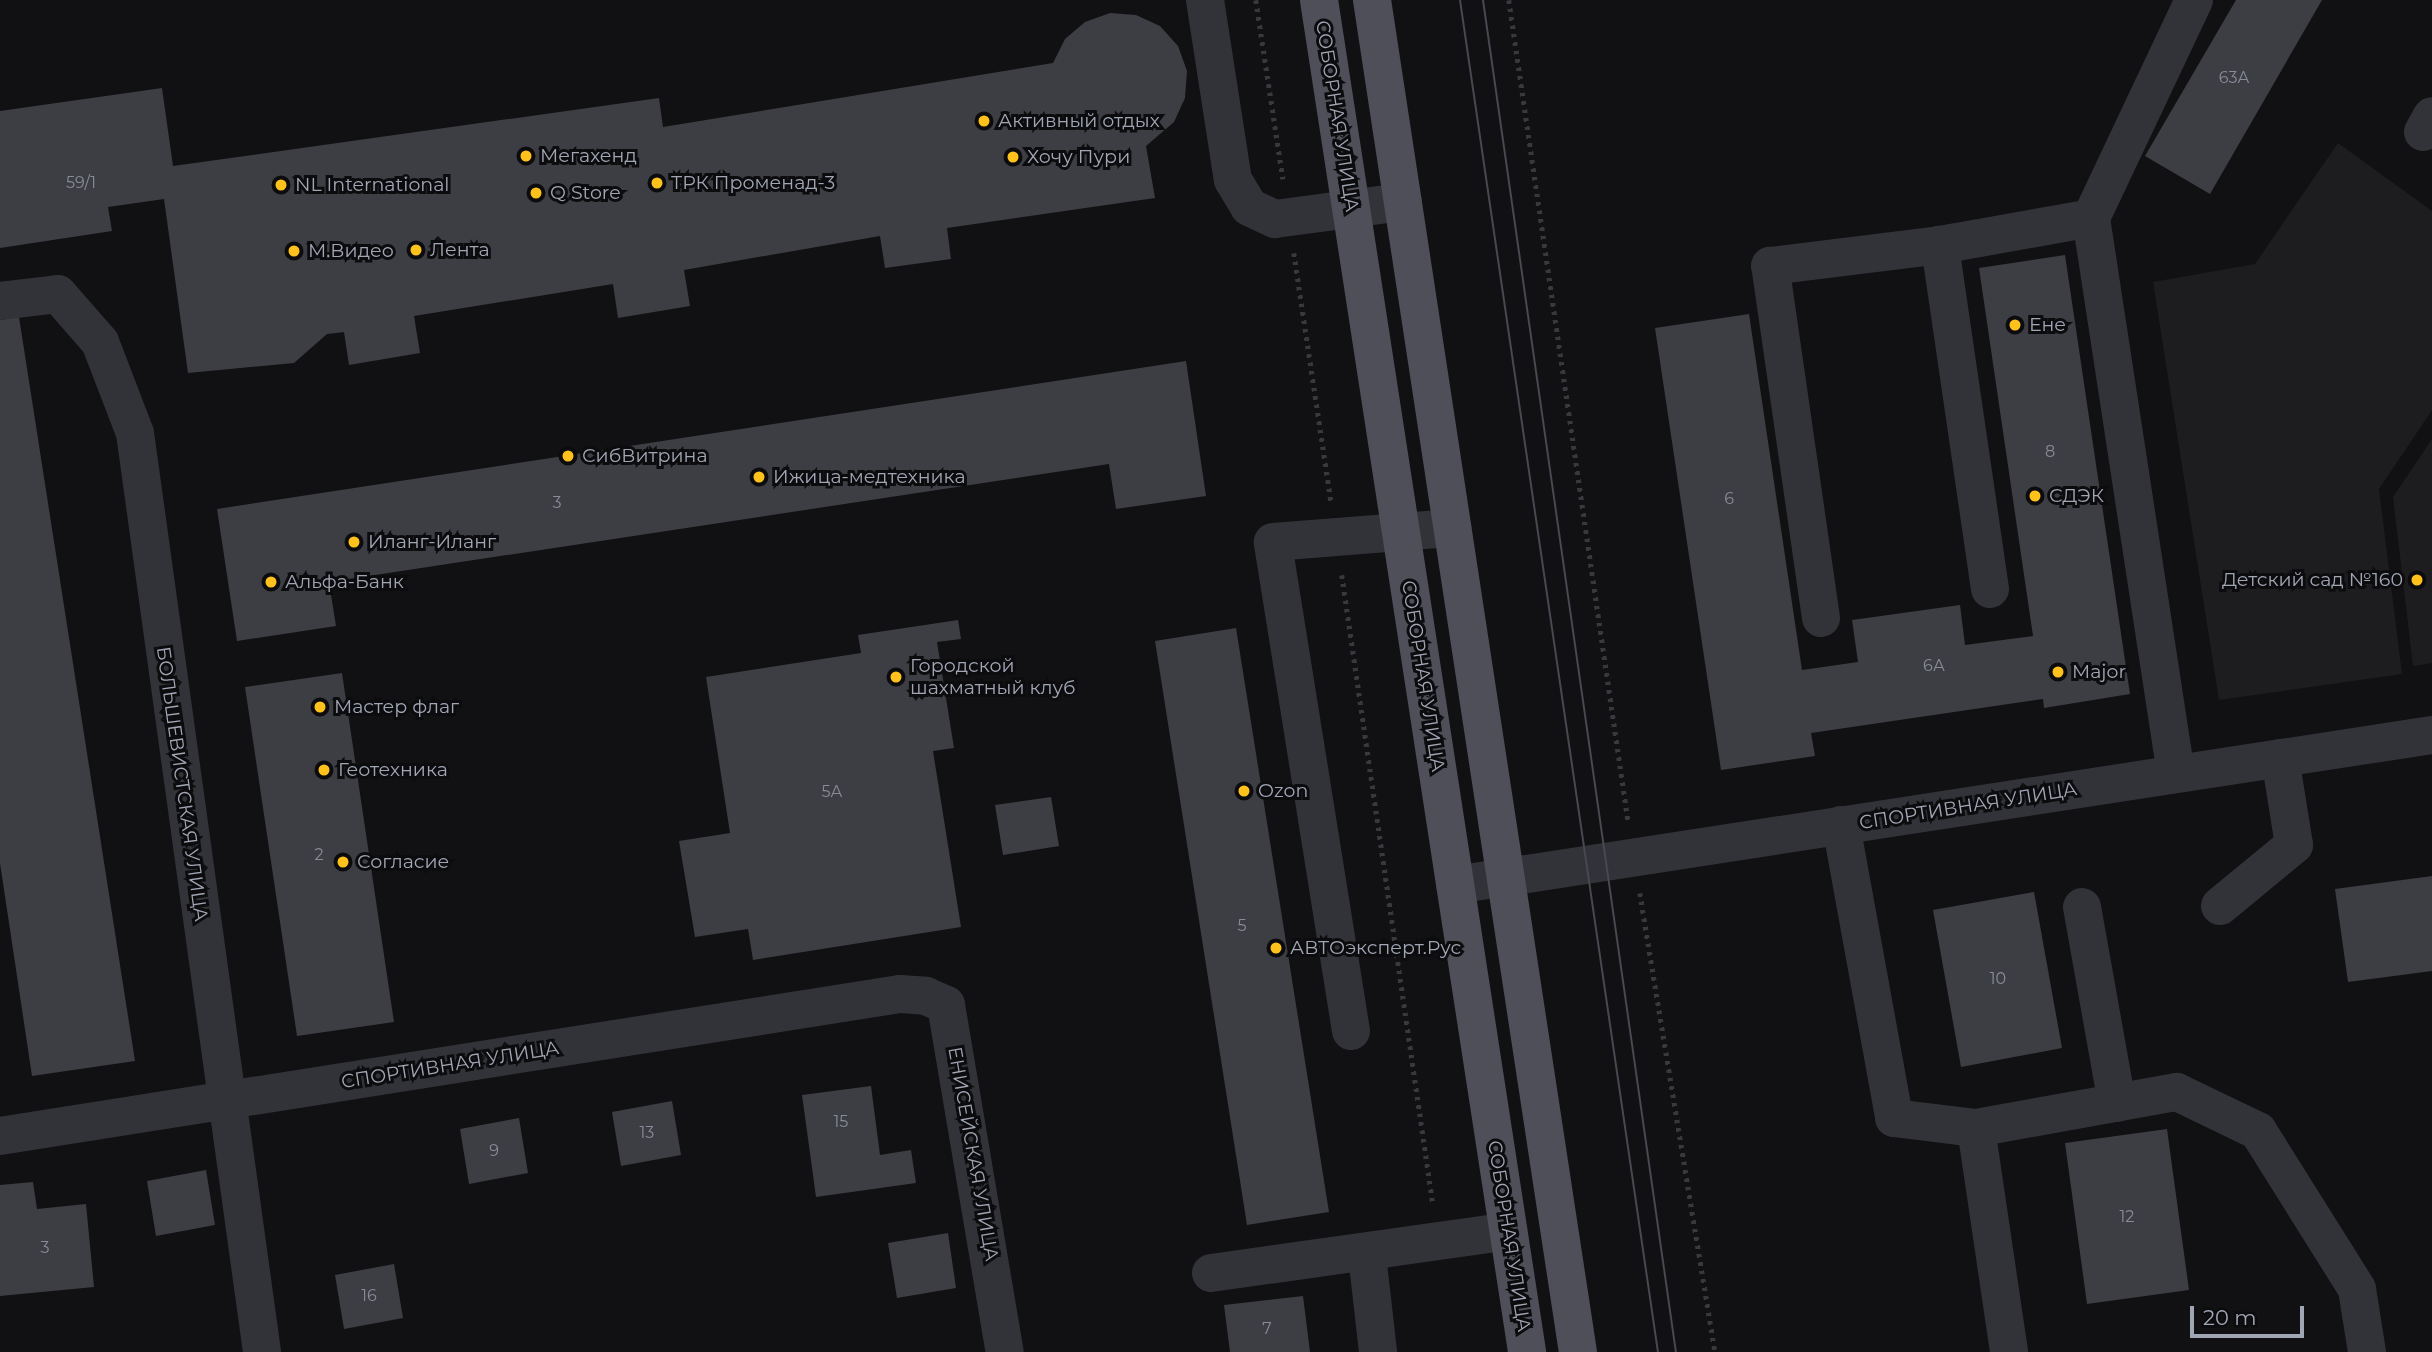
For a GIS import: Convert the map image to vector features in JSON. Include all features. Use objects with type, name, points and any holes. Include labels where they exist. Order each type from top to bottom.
[{"type":"main road","name":"СОБОРНАЯ УЛИЦА","points":[[1319,0],[1527,1352]]},
{"type":"main road","points":[[1372,0],[1578,1352]]},
{"type":"street","points":[[1205,0],[1233,180],[1249,207],[1275,219],[1352,211],[1403,202]]},
{"type":"street","points":[[2176,774],[2091,218],[2194,0]]},
{"type":"street","points":[[1821,618],[1770,266],[1940,245],[2091,218]]},
{"type":"street","points":[[1940,245],[1990,589]]},
{"type":"street","name":"БОЛЬШЕВИСТСКАЯ УЛИЦА","points":[[0,301],[58,294],[100,342],[135,433],[225,1103],[262,1352]]},
{"type":"street","points":[[1351,1031],[1273,542],[1337,537],[1401,537],[1452,528]]},
{"type":"street","name":"СПОРТИВНАЯ УЛИЦА","points":[[1455,885],[2432,735]]},
{"type":"street","points":[[2220,906],[2294,845],[2280,758]]},
{"type":"street","points":[[1841,825],[1894,1118],[1976,1128],[2177,1092],[2258,1131],[2357,1289],[2367,1352]]},
{"type":"street","points":[[2082,906],[2117,1103]]},
{"type":"street","name":"СПОРТИВНАЯ УЛИЦА","points":[[0,1136],[225,1103],[900,994]]},
{"type":"street","name":"ЕНИСЕЙСКАЯ УЛИЦА","points":[[900,994],[946,1006],[1005,1352]]},
{"type":"street","points":[[1976,1128],[2010,1352]]},
{"type":"street","points":[[1210,1273],[1367,1255],[1508,1231]]},
{"type":"street","points":[[1367,1255],[1378,1352]]},
{"type":"path","points":[[1256,0],[1439,1244]]},
{"type":"path","points":[[1509,0],[1630,831]]},
{"type":"path","points":[[1638,882],[1715,1352]]},
{"type":"shaded area","points":[[2338,143],[2432,211],[2432,410],[2379,489],[2402,674],[2219,700],[2153,282],[2255,264]]},
{"type":"shaded area","name":"Детский сад №160","points":[[2432,439],[2432,663],[2413,666],[2393,497]]},
{"type":"building","points":[[2236,0],[2322,0],[2210,194],[2145,156]]},
{"type":"building","name":"ТРК Променад-3","points":[[1110,13],[1136,15],[1160,26],[1178,46],[1187,71],[1185,98],[1174,122],[1146,146],[1155,198],[947,228],[951,259],[885,268],[880,236],[684,270],[690,306],[618,318],[613,284],[414,316],[420,353],[349,365],[344,332],[327,334],[294,363],[188,373],[164,199],[108,207],[112,231],[0,248],[0,111],[162,88],[173,166],[659,98],[663,127],[1053,63],[1065,39],[1085,22]]},
{"type":"building","points":[[2065,255],[2130,694],[2044,708],[2043,699],[1811,733],[1815,756],[1721,770],[1655,328],[1749,314],[1802,670],[1858,662],[1852,620],[1960,605],[1965,645],[2033,636],[1979,268]]},
{"type":"building","points":[[19,317],[135,1061],[32,1076],[0,863],[0,320]]},
{"type":"building","points":[[1186,361],[1206,496],[1116,509],[1109,464],[329,582],[336,626],[237,641],[217,509]]},
{"type":"building","points":[[958,620],[961,639],[937,642],[954,748],[933,751],[961,927],[753,960],[748,929],[695,937],[679,841],[730,833],[706,677],[861,653],[858,635]]},
{"type":"building","points":[[1236,628],[1329,1212],[1247,1225],[1155,641]]},
{"type":"building","points":[[342,673],[394,1022],[297,1036],[245,687]]},
{"type":"building","points":[[1051,797],[1059,846],[1003,855],[995,805]]},
{"type":"building","points":[[2432,876],[2432,971],[2348,982],[2335,889]]},
{"type":"building","points":[[2034,892],[2062,1048],[1961,1067],[1933,910]]},
{"type":"building","points":[[871,1086],[880,1155],[911,1150],[916,1183],[816,1197],[802,1095]]},
{"type":"building","points":[[672,1101],[681,1155],[621,1166],[612,1112]]},
{"type":"building","points":[[519,1118],[528,1173],[469,1184],[460,1129]]},
{"type":"building","points":[[2167,1129],[2189,1290],[2087,1304],[2065,1143]]},
{"type":"building","points":[[206,1170],[215,1225],[156,1236],[147,1181]]},
{"type":"building","points":[[33,1182],[37,1209],[86,1204],[94,1287],[0,1296],[0,1185]]},
{"type":"building","points":[[948,1233],[956,1288],[897,1298],[888,1243]]},
{"type":"building","points":[[394,1264],[403,1318],[344,1329],[335,1275]]},
{"type":"building","points":[[1303,1296],[1310,1352],[1230,1352],[1224,1305]]},
{"type":"tram line","points":[[1460,0],[1658,1352]]},
{"type":"tram line","points":[[1483,0],[1676,1352]]},
{"type":"place","name":"Активный отдых","points":[[984,121]]},
{"type":"place","name":"Мегахенд","points":[[526,156]]},
{"type":"place","name":"Хочу Пури","points":[[1013,157]]},
{"type":"place","name":"ТРК Променад-3","points":[[657,183]]},
{"type":"place","name":"NL International","points":[[281,185]]},
{"type":"place","name":"Q Store","points":[[536,193]]},
{"type":"place","name":"Лента","points":[[416,250]]},
{"type":"place","name":"М.Видео","points":[[294,251]]},
{"type":"place","name":"Ене","points":[[2015,325]]},
{"type":"place","name":"СибВитрина","points":[[568,456]]},
{"type":"place","name":"Ижица-медтехника","points":[[759,477]]},
{"type":"place","name":"СДЭК","points":[[2035,496]]},
{"type":"place","name":"Иланг-Иланг","points":[[354,542]]},
{"type":"place","name":"Детский сад №160","points":[[2417,580]]},
{"type":"place","name":"Альфа-Банк","points":[[271,582]]},
{"type":"place","name":"Major","points":[[2058,672]]},
{"type":"place","name":"Городской шахматный клуб","points":[[896,677]]},
{"type":"place","name":"Мастер флаг","points":[[320,707]]},
{"type":"place","name":"Геотехника","points":[[324,770]]},
{"type":"place","name":"Ozon","points":[[1244,791]]},
{"type":"place","name":"Согласие","points":[[343,862]]},
{"type":"place","name":"АВТОэксперт.Рус","points":[[1276,948]]}]
